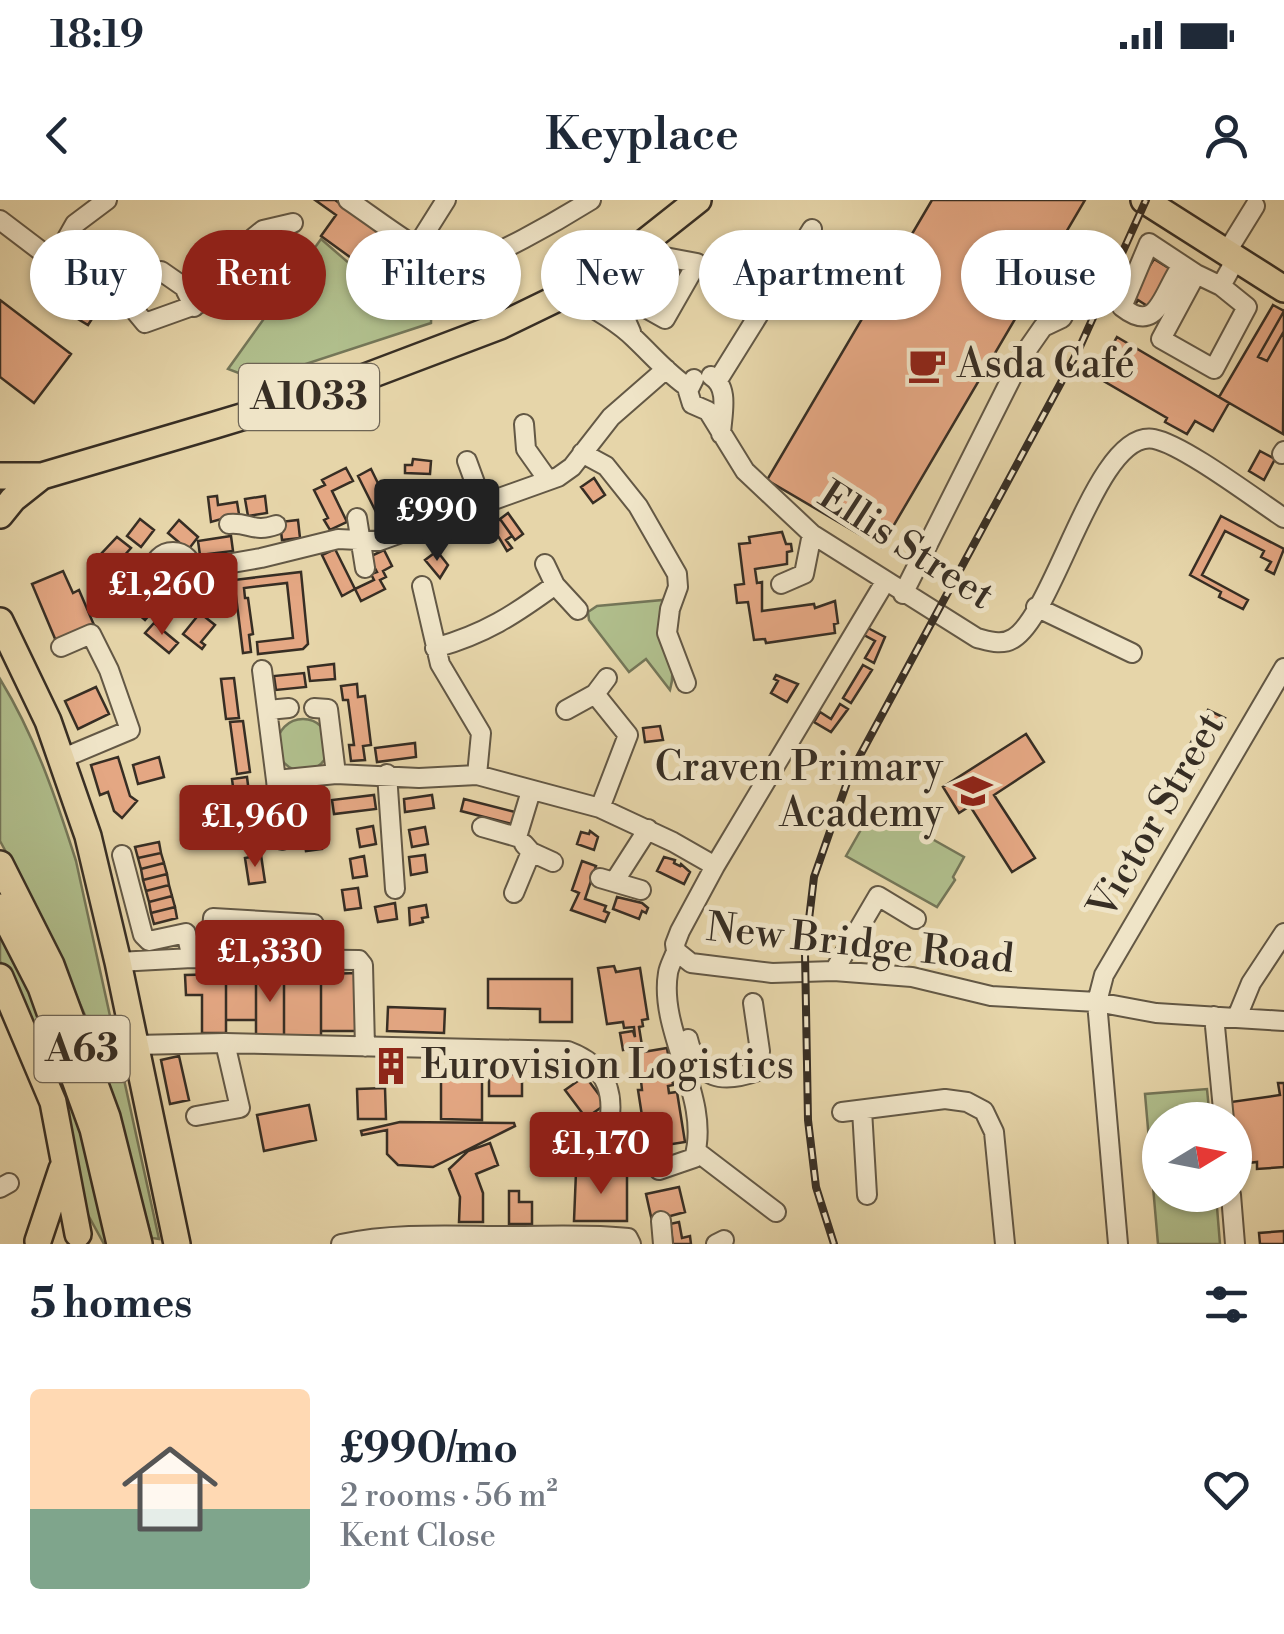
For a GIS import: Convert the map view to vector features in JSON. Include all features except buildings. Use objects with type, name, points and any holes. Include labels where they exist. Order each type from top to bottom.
[{"type":"highway","name":"A1033","points":[[660,230],[698,200]]},
{"type":"highway","points":[[1144,200],[1284,289]]},
{"type":"highway","name":"A1033","points":[[0,476],[42,476],[330,390],[500,326],[541,306]]},
{"type":"highway","name":"A1033","points":[[0,515],[42,476]]},
{"type":"highway","points":[[0,621],[48,722],[88,836],[177,1244]]},
{"type":"highway","points":[[0,646],[20,666]]},
{"type":"highway","name":"A63","points":[[0,864],[51,966],[107,1116],[139,1244]]},
{"type":"highway","name":"A63","points":[[0,907],[41,988],[93,1129],[120,1244]]},
{"type":"highway","points":[[4,994],[52,1102],[63,1166],[84,1239]]},
{"type":"highway","points":[[37,1242],[63,1166]]},
{"type":"highway","points":[[37,1242],[57,1231],[84,1239]]},
{"type":"street","points":[[71,230],[107,200]]},
{"type":"street","points":[[348,200],[393,230]]},
{"type":"street","points":[[427,230],[446,200]]},
{"type":"street","points":[[521,236],[590,200]]},
{"type":"street","points":[[1221,286],[1255,206]]},
{"type":"street","points":[[0,220],[30,243]]},
{"type":"street","points":[[256,230],[258,223],[293,224]]},
{"type":"street","points":[[692,383],[692,404],[708,411],[716,408],[721,389],[812,229]]},
{"type":"street","points":[[1194,277],[1149,242],[1122,307],[1129,313],[1155,310],[1178,273],[1194,277],[1221,286],[1247,306],[1214,369],[1161,339],[1194,277]]},
{"type":"street","points":[[610,320],[633,336],[669,373],[692,383]]},
{"type":"street","points":[[626,320],[633,336]]},
{"type":"street","points":[[903,594],[1022,357],[1043,328],[1058,320]]},
{"type":"street","points":[[192,570],[338,540],[379,541],[548,480],[572,467],[610,417],[669,373]]},
{"type":"street","points":[[692,383],[707,375],[721,389],[721,434]]},
{"type":"street","name":"Ellis Street","points":[[708,411],[746,472],[812,534],[977,638],[1000,643],[1016,638],[1113,461],[1134,441],[1152,438],[1179,450],[1284,518]]},
{"type":"street","points":[[524,424],[526,449],[548,480]]},
{"type":"street","points":[[582,453],[606,466],[638,506],[677,574],[668,633],[686,683]]},
{"type":"street","points":[[469,460],[482,502]]},
{"type":"street","points":[[357,518],[365,568]]},
{"type":"street","points":[[229,524],[268,528],[261,558]]},
{"type":"street","points":[[781,584],[804,574],[812,534]]},
{"type":"street","points":[[546,564],[555,585],[578,610]]},
{"type":"street","name":"New Bridge Road","points":[[885,582],[714,866],[680,932],[676,951],[692,963],[772,973],[834,971],[912,977],[990,996],[1097,1002],[1156,1013],[1284,1021]]},
{"type":"street","points":[[435,648],[473,638],[504,622],[555,585]]},
{"type":"street","points":[[422,586],[440,664],[481,733],[477,775]]},
{"type":"street","points":[[1036,607],[1132,653]]},
{"type":"street","points":[[61,647],[91,634],[109,670],[130,730],[61,759]]},
{"type":"street","name":"Victor Street","points":[[1097,1002],[1104,975],[1284,668]]},
{"type":"street","points":[[262,670],[282,840]]},
{"type":"street","points":[[566,710],[595,694],[607,678]]},
{"type":"street","points":[[595,694],[628,735],[600,808]]},
{"type":"street","points":[[268,710],[289,708]]},
{"type":"street","points":[[314,708],[328,709],[336,774]]},
{"type":"street","points":[[276,780],[336,774],[419,778],[477,775],[600,808],[648,829],[714,866]]},
{"type":"street","points":[[387,774],[395,890]]},
{"type":"street","points":[[517,836],[531,791]]},
{"type":"street","points":[[482,826],[517,836],[531,852],[553,862]]},
{"type":"street","points":[[640,890],[607,880],[648,829]]},
{"type":"street","points":[[514,893],[531,852]]},
{"type":"street","points":[[122,854],[143,935],[149,941],[186,933],[201,959]]},
{"type":"street","points":[[834,971],[878,896],[916,918]]},
{"type":"street","points":[[201,959],[213,918],[314,924],[314,960]]},
{"type":"street","points":[[1237,1017],[1252,983],[1284,932]]},
{"type":"street","points":[[658,1170],[694,1158],[697,1148],[691,1091],[675,1029],[668,974],[676,951]]},
{"type":"street","points":[[118,962],[359,960],[364,970],[365,1046]]},
{"type":"street","points":[[1097,1002],[1118,1244]]},
{"type":"street","points":[[675,1029],[686,1030],[692,1055],[705,1072],[720,1078],[752,1073],[761,1066],[753,1003]]},
{"type":"street","points":[[1214,1016],[1222,1102]]},
{"type":"street","points":[[135,1045],[225,1043],[568,1052],[589,1059],[605,1083],[613,1113],[606,1137]]},
{"type":"street","points":[[196,1116],[240,1108],[225,1043]]},
{"type":"street","points":[[842,1112],[945,1099],[967,1102],[984,1111],[994,1132],[1005,1244]]},
{"type":"street","points":[[862,1110],[867,1195]]},
{"type":"street","points":[[697,1148],[776,1212]]},
{"type":"street","points":[[1232,1212],[1235,1244]]},
{"type":"street","points":[[661,1222],[664,1244]]},
{"type":"street","points":[[341,1244],[379,1236],[508,1240],[598,1235],[630,1241]]},
{"type":"green space","points":[[326,243],[346,261],[346,320],[431,320],[257,380],[228,369],[263,320],[326,320]]},
{"type":"green space","points":[[663,600],[672,667],[670,690],[646,659],[629,672],[589,620],[588,612],[597,606]]},
{"type":"green space","points":[[0,679],[34,745],[76,861],[159,1239],[152,1238],[92,1031],[43,920],[0,841]]},
{"type":"green space","points":[[303,719],[321,727],[329,745],[321,763],[303,771],[285,763],[277,745],[285,727]]},
{"type":"green space","points":[[875,805],[888,812],[890,809],[903,821],[906,817],[915,823],[914,828],[926,831],[925,835],[964,857],[955,880],[937,907],[846,856]]},
{"type":"green space","points":[[0,928],[64,1083],[112,1244],[104,1244],[81,1202],[31,1022],[0,961]]},
{"type":"green space","points":[[1207,1089],[1208,1102],[1146,1102],[1145,1094]]},
{"type":"green space","points":[[1155,1212],[1217,1212],[1220,1244],[1158,1244]]},
{"type":"railway","points":[[834,1244],[816,1187],[808,1120],[805,953],[814,877],[850,774],[1078,351],[1146,200]]},
{"type":"place","name":"Asda Café","points":[[927,365]]},
{"type":"place","name":"Craven Primary Academy","points":[[973,791]]},
{"type":"place","name":"Eurovision Logistics","points":[[391,1066]]}]
